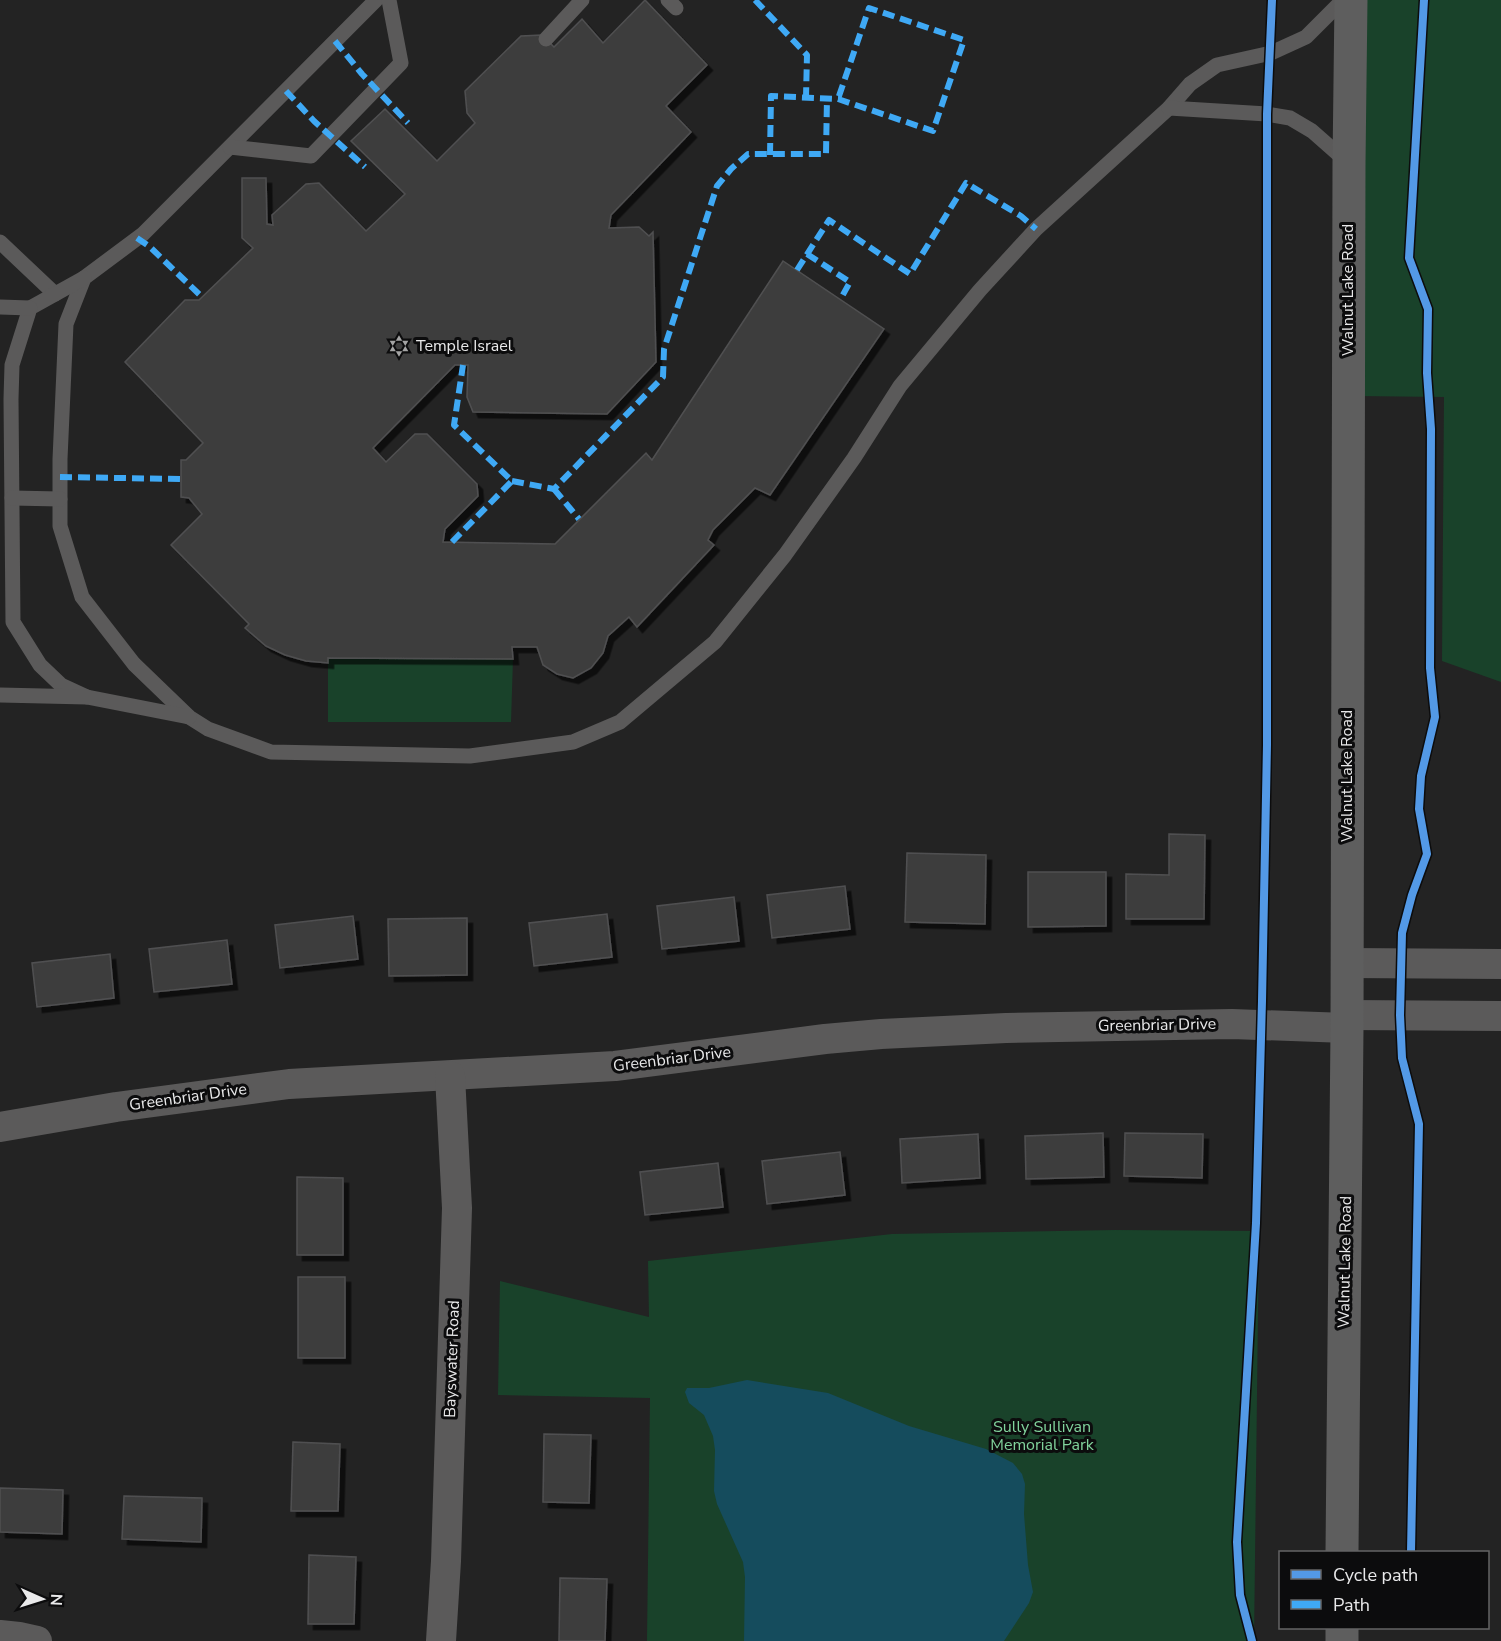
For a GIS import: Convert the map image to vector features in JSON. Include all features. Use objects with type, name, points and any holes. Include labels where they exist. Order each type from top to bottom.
[{"type":"street","name":"Walnut Lake Road","points":[[1342,1551],[1347,1021],[1351,0]]},
{"type":"street","points":[[1347,963],[1501,964]]},
{"type":"street","name":"Greenbriar Drive","points":[[0,1127],[116,1107],[289,1084],[615,1066],[881,1034],[1006,1028],[1501,1016]]},
{"type":"street","name":"Bayswater Road","points":[[441,1641],[446,1561],[457,1208],[450,1076]]},
{"type":"street","points":[[0,1635],[19,1636],[37,1641]]},
{"type":"lane","points":[[0,307],[30,308],[84,278],[143,234],[376,0]]},
{"type":"lane","points":[[230,147],[311,156],[401,63],[390,0]]},
{"type":"lane","points":[[546,39],[582,0]]},
{"type":"lane","points":[[84,278],[66,324],[60,459],[60,526],[82,597],[134,664],[189,717],[208,729],[271,752],[470,756],[573,742],[620,722],[715,642],[785,555],[854,458],[900,386],[1004,264],[1078,188],[1168,108],[1190,84],[1217,65],[1271,53],[1306,37],[1343,0]]},
{"type":"lane","points":[[1168,108],[1257,113],[1290,118],[1312,131],[1349,163]]},
{"type":"lane","points":[[0,242],[55,294]]},
{"type":"lane","points":[[30,308],[12,365],[13,622],[40,665],[62,685],[87,698]]},
{"type":"lane","points":[[12,498],[60,499]]},
{"type":"lane","points":[[0,695],[87,698],[189,717]]},
{"type":"green space","points":[[1358,0],[1501,0],[1501,682],[1442,661],[1444,397],[1355,396]]},
{"type":"green space","points":[[328,658],[513,659],[511,722],[328,722]]},
{"type":"green space","name":"Sully Sullivan Memorial Park","points":[[1115,1230],[1259,1231],[1254,1641],[647,1641],[650,1398],[498,1395],[500,1281],[649,1317],[648,1261],[892,1234]]},
{"type":"water","points":[[747,1380],[828,1393],[909,1426],[986,1449],[1013,1463],[1022,1474],[1025,1484],[1024,1514],[1028,1565],[1033,1592],[1029,1603],[1004,1641],[744,1641],[745,1577],[743,1562],[717,1504],[714,1491],[713,1436],[704,1415],[689,1403],[685,1392],[687,1388],[709,1388]]},
{"type":"building","name":"Temple Israel","points":[[645,0],[707,65],[666,106],[691,132],[611,215],[609,228],[639,227],[649,236],[653,232],[656,362],[607,414],[473,412],[467,397],[468,365],[455,365],[373,448],[386,462],[415,434],[427,434],[477,484],[478,496],[445,529],[443,542],[555,544],[646,453],[652,460],[783,261],[884,329],[770,495],[755,488],[713,530],[708,540],[714,545],[637,627],[629,617],[608,636],[603,653],[591,668],[573,678],[557,674],[543,665],[537,647],[512,647],[513,659],[328,658],[328,663],[306,661],[266,646],[245,628],[249,624],[171,545],[202,514],[189,498],[181,497],[181,460],[186,460],[203,443],[125,362],[185,300],[199,300],[253,248],[242,238],[242,178],[266,178],[267,224],[273,225],[272,215],[306,184],[319,183],[366,231],[405,194],[351,141],[385,109],[437,161],[475,123],[467,113],[465,91],[521,36],[542,35],[554,47],[582,19],[603,43]]},
{"type":"building","points":[[1169,834],[1205,835],[1204,919],[1126,919],[1126,874],[1169,875]]},
{"type":"building","points":[[907,853],[986,855],[985,924],[905,922]]},
{"type":"building","points":[[1028,872],[1106,872],[1106,926],[1028,927]]},
{"type":"building","points":[[845,886],[850,929],[772,938],[767,895]]},
{"type":"building","points":[[734,897],[739,941],[662,949],[657,906]]},
{"type":"building","points":[[607,914],[612,957],[534,966],[529,923]]},
{"type":"building","points":[[353,916],[358,959],[280,968],[275,925]]},
{"type":"building","points":[[467,918],[467,975],[389,976],[388,919]]},
{"type":"building","points":[[227,940],[232,984],[154,992],[149,949]]},
{"type":"building","points":[[110,954],[114,998],[37,1007],[32,963]]},
{"type":"building","points":[[1103,1133],[1104,1177],[1026,1179],[1025,1136]]},
{"type":"building","points":[[1125,1133],[1203,1134],[1202,1178],[1124,1176]]},
{"type":"building","points":[[978,1134],[980,1178],[902,1183],[900,1139]]},
{"type":"building","points":[[840,1152],[845,1195],[767,1204],[762,1161]]},
{"type":"building","points":[[718,1163],[723,1207],[645,1215],[640,1172]]},
{"type":"building","points":[[297,1177],[343,1178],[343,1255],[297,1255]]},
{"type":"building","points":[[298,1277],[345,1277],[345,1358],[298,1358]]},
{"type":"building","points":[[544,1434],[591,1435],[589,1503],[543,1502]]},
{"type":"building","points":[[293,1442],[340,1444],[338,1511],[291,1511]]},
{"type":"building","points":[[0,1488],[63,1490],[62,1534],[0,1532]]},
{"type":"building","points":[[124,1496],[202,1498],[201,1542],[122,1539]]},
{"type":"building","points":[[309,1555],[356,1557],[354,1624],[308,1624]]},
{"type":"building","points":[[560,1578],[607,1579],[605,1641],[559,1641]]},
{"type":"marked path","points":[[755,0],[807,55],[806,97]]},
{"type":"marked path","points":[[770,155],[771,96],[838,99],[933,131],[964,40],[869,8],[838,99]]},
{"type":"marked path","points":[[335,41],[408,123]]},
{"type":"marked path","points":[[286,91],[314,121],[365,167]]},
{"type":"marked path","points":[[512,481],[554,489],[663,377],[664,349],[717,186],[748,154],[826,154],[827,98]]},
{"type":"marked path","points":[[797,270],[829,220],[910,274],[966,183],[1021,216],[1036,229]]},
{"type":"marked path","points":[[137,238],[150,247],[202,297]]},
{"type":"marked path","points":[[807,254],[850,282],[840,300]]},
{"type":"marked path","points":[[452,542],[512,481],[454,425],[463,365]]},
{"type":"marked path","points":[[60,477],[181,479]]},
{"type":"marked path","points":[[554,489],[579,519]]},
{"type":"cycle path","points":[[1252,1641],[1240,1595],[1237,1542],[1256,1223],[1262,1001],[1267,745],[1267,114],[1272,0]]},
{"type":"cycle path","points":[[1411,1551],[1419,1124],[1402,1058],[1400,1015],[1402,933],[1412,895],[1427,854],[1419,809],[1421,776],[1435,717],[1430,668],[1431,429],[1427,373],[1428,309],[1409,258],[1424,0]]},
{"type":"place","name":"Temple Israel","points":[[399,346]]}]
